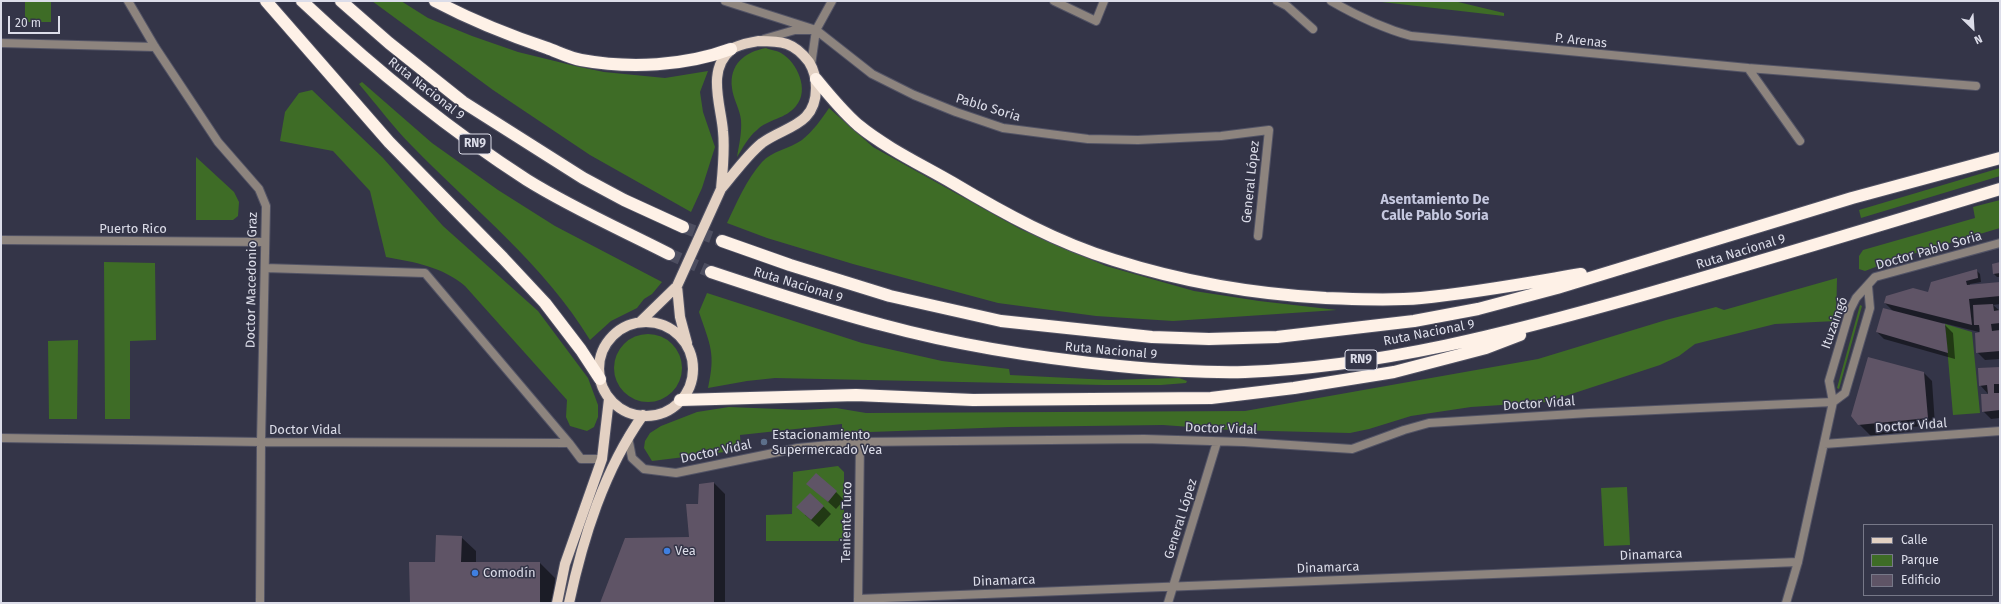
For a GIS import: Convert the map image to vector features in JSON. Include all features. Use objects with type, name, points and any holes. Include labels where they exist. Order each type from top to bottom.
[{"type":"highway","points":[[266,1],[390,142],[545,303],[581,350],[600,379]]},
{"type":"highway","name":"Ruta Nacional 9","points":[[302,1],[404,92],[449,126],[526,179],[550,193],[670,254]]},
{"type":"highway","name":"Ruta Nacional 9","points":[[341,1],[389,44],[463,102],[583,178],[624,200],[683,227]]},
{"type":"highway","points":[[435,1],[469,19],[580,60],[623,65],[666,64],[716,55],[731,50]]},
{"type":"highway","points":[[816,79],[840,109],[875,137],[968,192],[1018,219],[1112,260],[1200,283],[1250,291],[1302,296],[1360,299],[1419,298],[1472,293],[1631,266]]},
{"type":"highway","name":"Ruta Nacional 9","points":[[722,241],[790,265],[890,296],[1002,321],[1152,337],[1209,339],[1277,337],[1414,321],[1478,309],[1557,288],[1852,198],[2000,158]]},
{"type":"highway","name":"Ruta Nacional 9","points":[[711,272],[783,296],[863,320],[943,339],[1049,359],[1194,372],[1247,372],[1358,360],[1430,350],[1556,320],[2000,189]]},
{"type":"highway","points":[[680,400],[856,396],[973,400],[1211,398],[1294,388],[1394,372],[1486,348],[1556,320]]},
{"type":"main road","points":[[640,322],[677,286],[721,189],[751,153],[763,142],[789,130],[803,120],[812,109],[816,98],[816,79],[810,65],[800,50],[775,41],[758,41],[731,50],[721,64],[716,86],[723,131],[724,153],[721,189]]},
{"type":"main road","points":[[677,286],[680,317],[692,361],[692,375],[688,389],[680,400],[670,409],[657,414],[643,415],[630,413],[609,399],[600,379],[599,366],[601,353],[607,342],[616,332],[627,326],[640,322],[654,322],[668,327],[680,336],[688,347]]},
{"type":"main road","points":[[557,603],[565,564],[602,459],[609,399]]},
{"type":"main road","points":[[569,603],[577,566],[612,468],[628,437],[643,415]]},
{"type":"street","name":"Doctor Macedonio Graz","points":[[128,1],[155,47],[218,142],[259,189],[266,206],[261,442],[260,603]]},
{"type":"street","name":"Pablo Soria","points":[[725,1],[816,30],[872,74],[914,95],[956,112],[1003,128],[1088,139],[1138,140],[1221,136],[1269,130]]},
{"type":"street","points":[[810,65],[816,30],[832,1]]},
{"type":"street","points":[[1054,1],[1096,21],[1104,1]]},
{"type":"street","points":[[1277,1],[1288,6],[1313,29]]},
{"type":"street","name":"P. Arenas","points":[[1331,1],[1357,16],[1385,29],[1411,36],[1748,68],[1976,86]]},
{"type":"street","points":[[758,41],[795,30],[816,30]]},
{"type":"street","points":[[1,44],[155,47]]},
{"type":"street","points":[[1748,68],[1800,141]]},
{"type":"street","name":"General López","points":[[1258,236],[1269,130]]},
{"type":"street","name":"Puerto Rico","points":[[1,240],[265,242]]},
{"type":"street","name":"Doctor Pablo Soria","points":[[1868,286],[1875,277],[2000,244]]},
{"type":"street","points":[[265,268],[425,273],[581,459],[602,459]]},
{"type":"street","name":"Ituzaingó","points":[[1786,603],[1798,562],[1833,402],[1829,381],[1847,321],[1856,298],[1868,286]]},
{"type":"street","name":"Ituzaingó","points":[[1833,402],[1845,393],[1870,308],[1868,286]]},
{"type":"street","name":"Doctor Vidal","points":[[628,437],[632,458],[644,469],[676,473],[798,448],[860,442],[1077,438],[1306,445],[1352,449],[1404,430],[1429,423],[1596,412],[1833,402]]},
{"type":"street","name":"Doctor Vidal","points":[[1824,444],[2000,431]]},
{"type":"street","name":"Doctor Vidal","points":[[1,438],[261,442],[569,443]]},
{"type":"street","name":"Teniente Tuco","points":[[858,601],[860,442]]},
{"type":"street","name":"General López","points":[[1168,603],[1218,442]]},
{"type":"street","name":"Dinamarca","points":[[858,601],[1173,586],[1798,562]]},
{"type":"green space","points":[[25,1],[51,1],[51,22],[25,22]]},
{"type":"green space","points":[[372,1],[401,1],[428,18],[472,36],[518,52],[575,66],[604,72],[665,78],[708,71],[700,92],[703,112],[715,147],[702,188],[691,212],[590,155],[493,90]]},
{"type":"green space","points":[[1373,1],[1454,1],[1504,13],[1504,16]]},
{"type":"green space","points":[[766,48],[781,53],[792,63],[800,77],[802,92],[800,99],[792,110],[787,114],[761,126],[748,139],[737,157],[741,134],[741,120],[732,88],[733,72],[740,60],[745,56]]},
{"type":"green space","points":[[362,82],[432,143],[498,190],[555,226],[662,282],[637,308],[611,321],[590,340],[552,287],[530,262],[405,139],[359,84]]},
{"type":"green space","points":[[312,90],[383,158],[443,226],[538,311],[588,378],[598,405],[598,417],[594,427],[587,431],[570,426],[566,417],[567,400],[465,286],[447,274],[428,266],[386,257],[370,191],[333,151],[280,141],[285,112],[299,93]]},
{"type":"green space","points":[[829,108],[873,147],[1020,229],[1106,266],[1194,291],[1259,301],[1337,310],[1173,321],[1096,316],[998,303],[853,264],[767,238],[727,223],[738,199],[756,169],[762,162],[771,155],[802,140],[817,125]]},
{"type":"green space","points":[[196,157],[234,192],[239,202],[238,216],[233,220],[196,220]]},
{"type":"green space","points":[[2000,168],[2000,176],[1861,218],[1859,210]]},
{"type":"green space","points":[[2000,200],[2000,228],[1899,258],[1865,271],[1859,269],[1859,256],[1863,250],[1975,218],[1973,207]]},
{"type":"green space","points":[[104,262],[155,263],[156,340],[130,341],[130,419],[105,419]]},
{"type":"green space","points":[[1837,278],[1836,321],[1775,324],[1695,344],[1679,356],[1660,365],[1547,402],[1471,407],[1411,416],[1369,429],[1350,433],[1232,430],[1163,425],[1010,427],[842,433],[842,424],[740,435],[741,450],[652,461],[644,448],[645,441],[650,433],[661,426],[697,412],[729,407],[803,410],[836,408],[866,413],[1245,411],[1538,359],[1666,320],[1716,307],[1724,310]]},
{"type":"green space","points":[[707,293],[862,343],[942,361],[1009,369],[1010,375],[1109,380],[1179,378],[1187,381],[1186,383],[1161,385],[1103,385],[775,378],[708,388],[712,357],[709,341],[699,312]]},
{"type":"green space","points":[[1860,305],[1862,306],[1839,389],[1837,388]]},
{"type":"green space","points":[[1945,324],[1972,332],[1980,413],[1953,415]]},
{"type":"green space","points":[[648,334],[661,337],[672,344],[679,355],[682,368],[679,381],[672,392],[661,399],[648,402],[635,399],[624,392],[617,381],[614,368],[617,355],[624,344],[635,337]]},
{"type":"green space","points":[[78,340],[77,419],[49,419],[48,341]]},
{"type":"green space","points":[[838,466],[844,472],[844,541],[766,541],[766,515],[792,514],[793,472]]},
{"type":"green space","points":[[1627,487],[1630,545],[1604,546],[1601,488]]},
{"type":"building","points":[[2000,262],[2000,273],[1993,274],[1992,264]]},
{"type":"building","points":[[1977,269],[1978,278],[1966,281],[1967,285],[2000,282],[2000,296],[1969,299],[1972,325],[1884,303],[1886,296],[1913,288],[1928,292],[1931,282]]},
{"type":"building","points":[[1993,304],[1994,311],[2000,310],[2000,323],[1991,324],[1992,331],[2000,330],[2000,351],[1976,353],[1975,333],[1980,332],[1979,325],[1974,325],[1973,305]]},
{"type":"building","points":[[1883,308],[1945,324],[1948,353],[1876,332]]},
{"type":"building","points":[[1868,357],[1924,372],[1928,418],[1858,425],[1851,416]]},
{"type":"building","points":[[2000,367],[2000,384],[1994,384],[1994,393],[2000,393],[2000,410],[1982,412],[1981,394],[1988,394],[1987,385],[1979,386],[1978,368]]},
{"type":"building","points":[[816,473],[837,491],[828,502],[806,484]]},
{"type":"building","name":"Vea","points":[[714,482],[714,603],[600,603],[625,538],[689,537],[686,504],[698,504],[699,484]]},
{"type":"building","points":[[810,493],[824,506],[811,520],[796,507]]},
{"type":"building","name":"Comodín","points":[[436,535],[462,536],[461,562],[540,562],[540,603],[410,603],[409,562],[435,562]]},
{"type":"tunnel","points":[[683,227],[722,241]]},
{"type":"tunnel","points":[[669,254],[711,272]]},
{"type":"place","name":"Estacionamiento Supermercado Vea","points":[[764,442]]},
{"type":"place","name":"Vea","points":[[667,551]]},
{"type":"place","name":"Comodín","points":[[475,573]]},
{"type":"district","name":"Asentamiento De Calle Pablo Soria","points":[[1435,208]]}]
